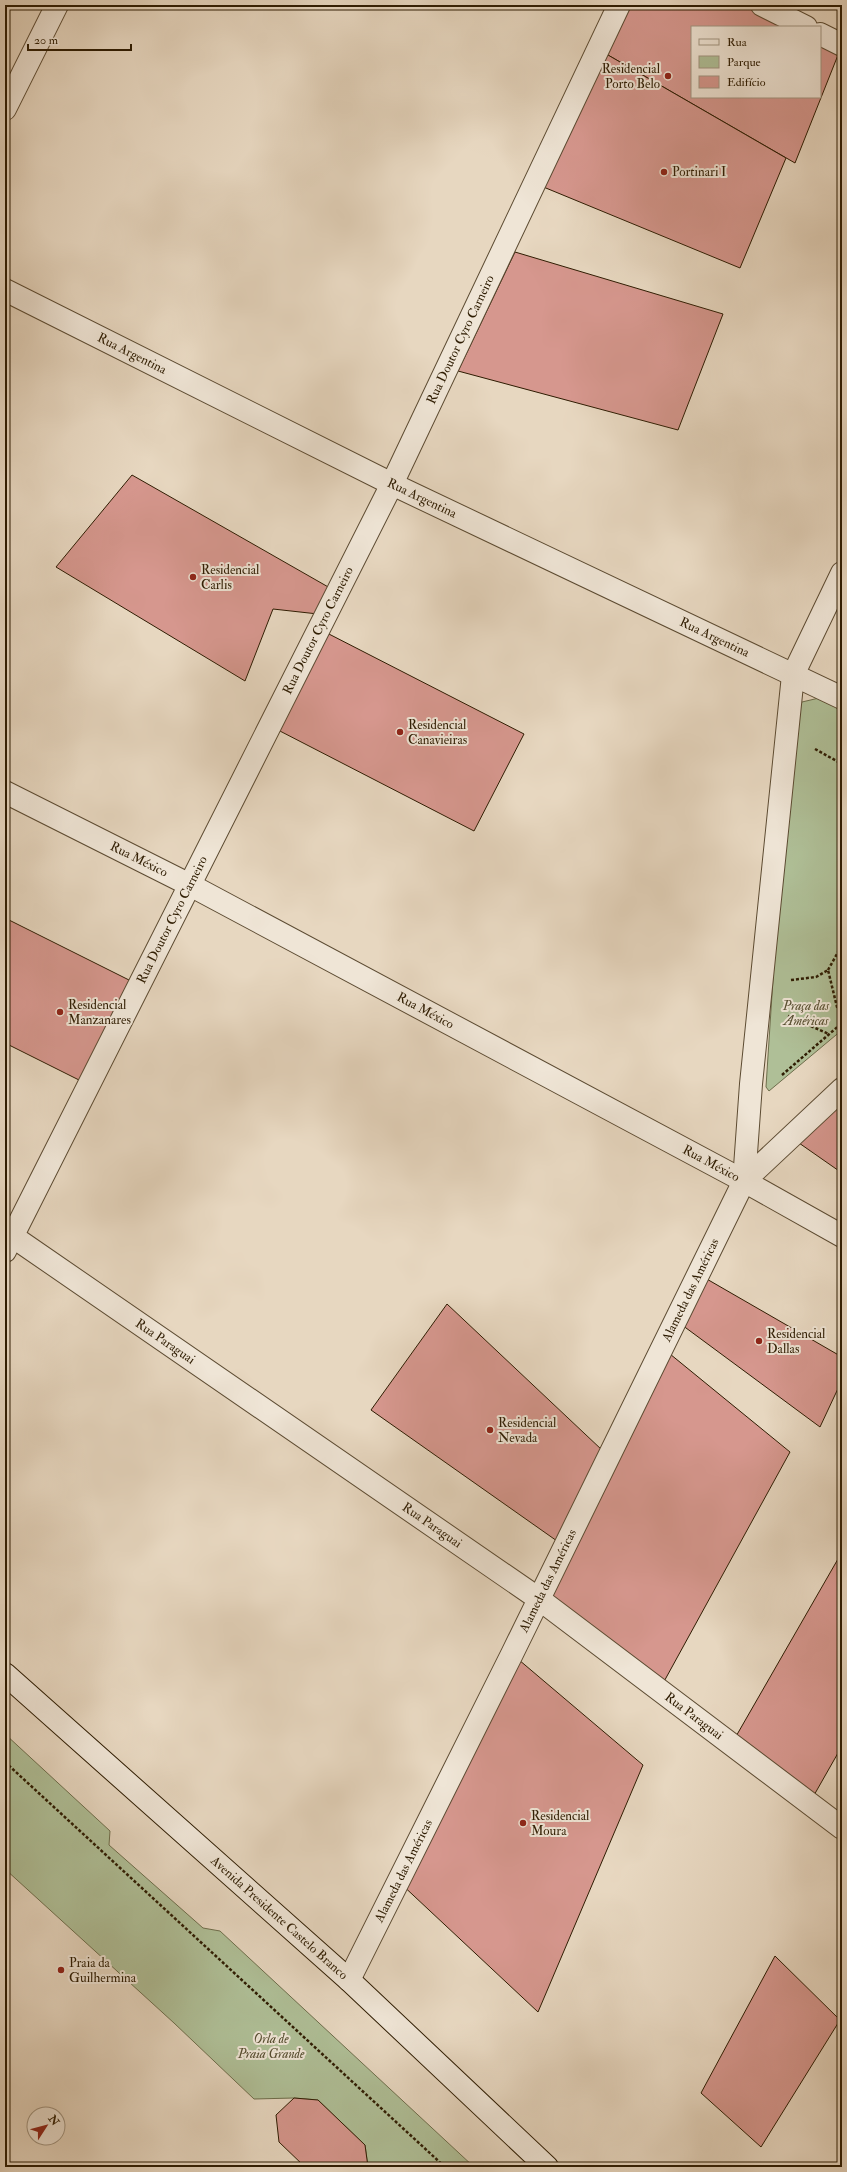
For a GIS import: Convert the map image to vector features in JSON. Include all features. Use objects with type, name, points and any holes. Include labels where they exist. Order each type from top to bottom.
[{"type":"street","points":[[5,109],[57,5]]},
{"type":"street","name":"Rua Doutor Cyro Carneiro","points":[[8,1243],[392,484],[619,5]]},
{"type":"street","points":[[762,5],[804,26]]},
{"type":"street","points":[[821,34],[842,45]]},
{"type":"street","name":"Rua Argentina","points":[[5,290],[392,484],[842,698]]},
{"type":"street","points":[[744,1181],[751,1084],[793,675],[842,573]]},
{"type":"street","name":"Rua México","points":[[5,792],[190,885],[744,1181],[842,1236]]},
{"type":"street","points":[[744,1181],[842,1089]]},
{"type":"street","name":"Alameda das Américas","points":[[349,1980],[744,1181]]},
{"type":"street","name":"Rua Paraguai","points":[[8,1243],[538,1599],[842,1828]]},
{"type":"street","name":"Avenida Presidente Castelo Branco","points":[[5,1674],[349,1980],[547,2167]]},
{"type":"path","points":[[809,749],[816,749],[842,764]]},
{"type":"path","points":[[786,980],[816,977],[828,970],[842,945]]},
{"type":"path","points":[[828,970],[836,1007],[842,1020]]},
{"type":"path","points":[[783,1014],[829,1034]]},
{"type":"path","points":[[5,1762],[446,2167]]},
{"type":"green space","name":"Praça das Américas","points":[[819,698],[842,710],[842,1030],[769,1091],[766,1087],[790,717],[802,702]]},
{"type":"green space","name":"Orla de Praia Grande","points":[[5,1734],[110,1831],[109,1845],[203,1928],[220,1931],[474,2167],[368,2167],[365,2145],[318,2100],[294,2098],[254,2099],[174,2023],[5,1869]]},
{"type":"building","name":"Residencial Porto Belo","points":[[625,5],[746,5],[784,26],[691,26],[691,98],[821,98],[795,163],[601,51]]},
{"type":"building","name":"Residencial Porto Belo","points":[[821,46],[838,55],[821,98]]},
{"type":"building","name":"Portinari I","points":[[601,51],[786,158],[740,268],[541,186]]},
{"type":"building","points":[[515,252],[723,314],[678,430],[458,371]]},
{"type":"building","name":"Residencial Carlis","points":[[132,475],[330,588],[318,614],[273,609],[245,681],[56,567]]},
{"type":"building","name":"Residencial Canavieiras","points":[[325,632],[524,734],[474,831],[276,729]]},
{"type":"building","name":"Residencial Manzanares","points":[[5,918],[131,981],[81,1081],[5,1043]]},
{"type":"building","points":[[842,1104],[842,1173],[799,1143]]},
{"type":"building","name":"Residencial Dallas","points":[[705,1278],[842,1357],[842,1380],[820,1427],[682,1325]]},
{"type":"building","name":"Residencial Nevada","points":[[447,1304],[602,1450],[557,1541],[371,1410]]},
{"type":"building","points":[[670,1354],[790,1452],[661,1687],[545,1599]]},
{"type":"building","points":[[842,1552],[842,1746],[809,1804],[731,1745]]},
{"type":"building","name":"Residencial Moura","points":[[512,1654],[643,1765],[538,2012],[398,1881]]},
{"type":"building","points":[[775,1956],[840,2020],[761,2147],[701,2093]]},
{"type":"building","points":[[294,2098],[318,2100],[365,2145],[368,2167],[305,2167],[279,2142],[276,2115]]},
{"type":"place","name":"Residencial Porto Belo","points":[[668,76]]},
{"type":"place","name":"Portinari I","points":[[664,172]]},
{"type":"place","name":"Residencial Carlis","points":[[193,577]]},
{"type":"place","name":"Residencial Canavieiras","points":[[400,732]]},
{"type":"place","name":"Residencial Manzanares","points":[[60,1012]]},
{"type":"place","name":"Residencial Dallas","points":[[759,1341]]},
{"type":"place","name":"Residencial Nevada","points":[[490,1430]]},
{"type":"place","name":"Residencial Moura","points":[[523,1823]]},
{"type":"place","name":"Praia da Guilhermina","points":[[61,1970]]}]
